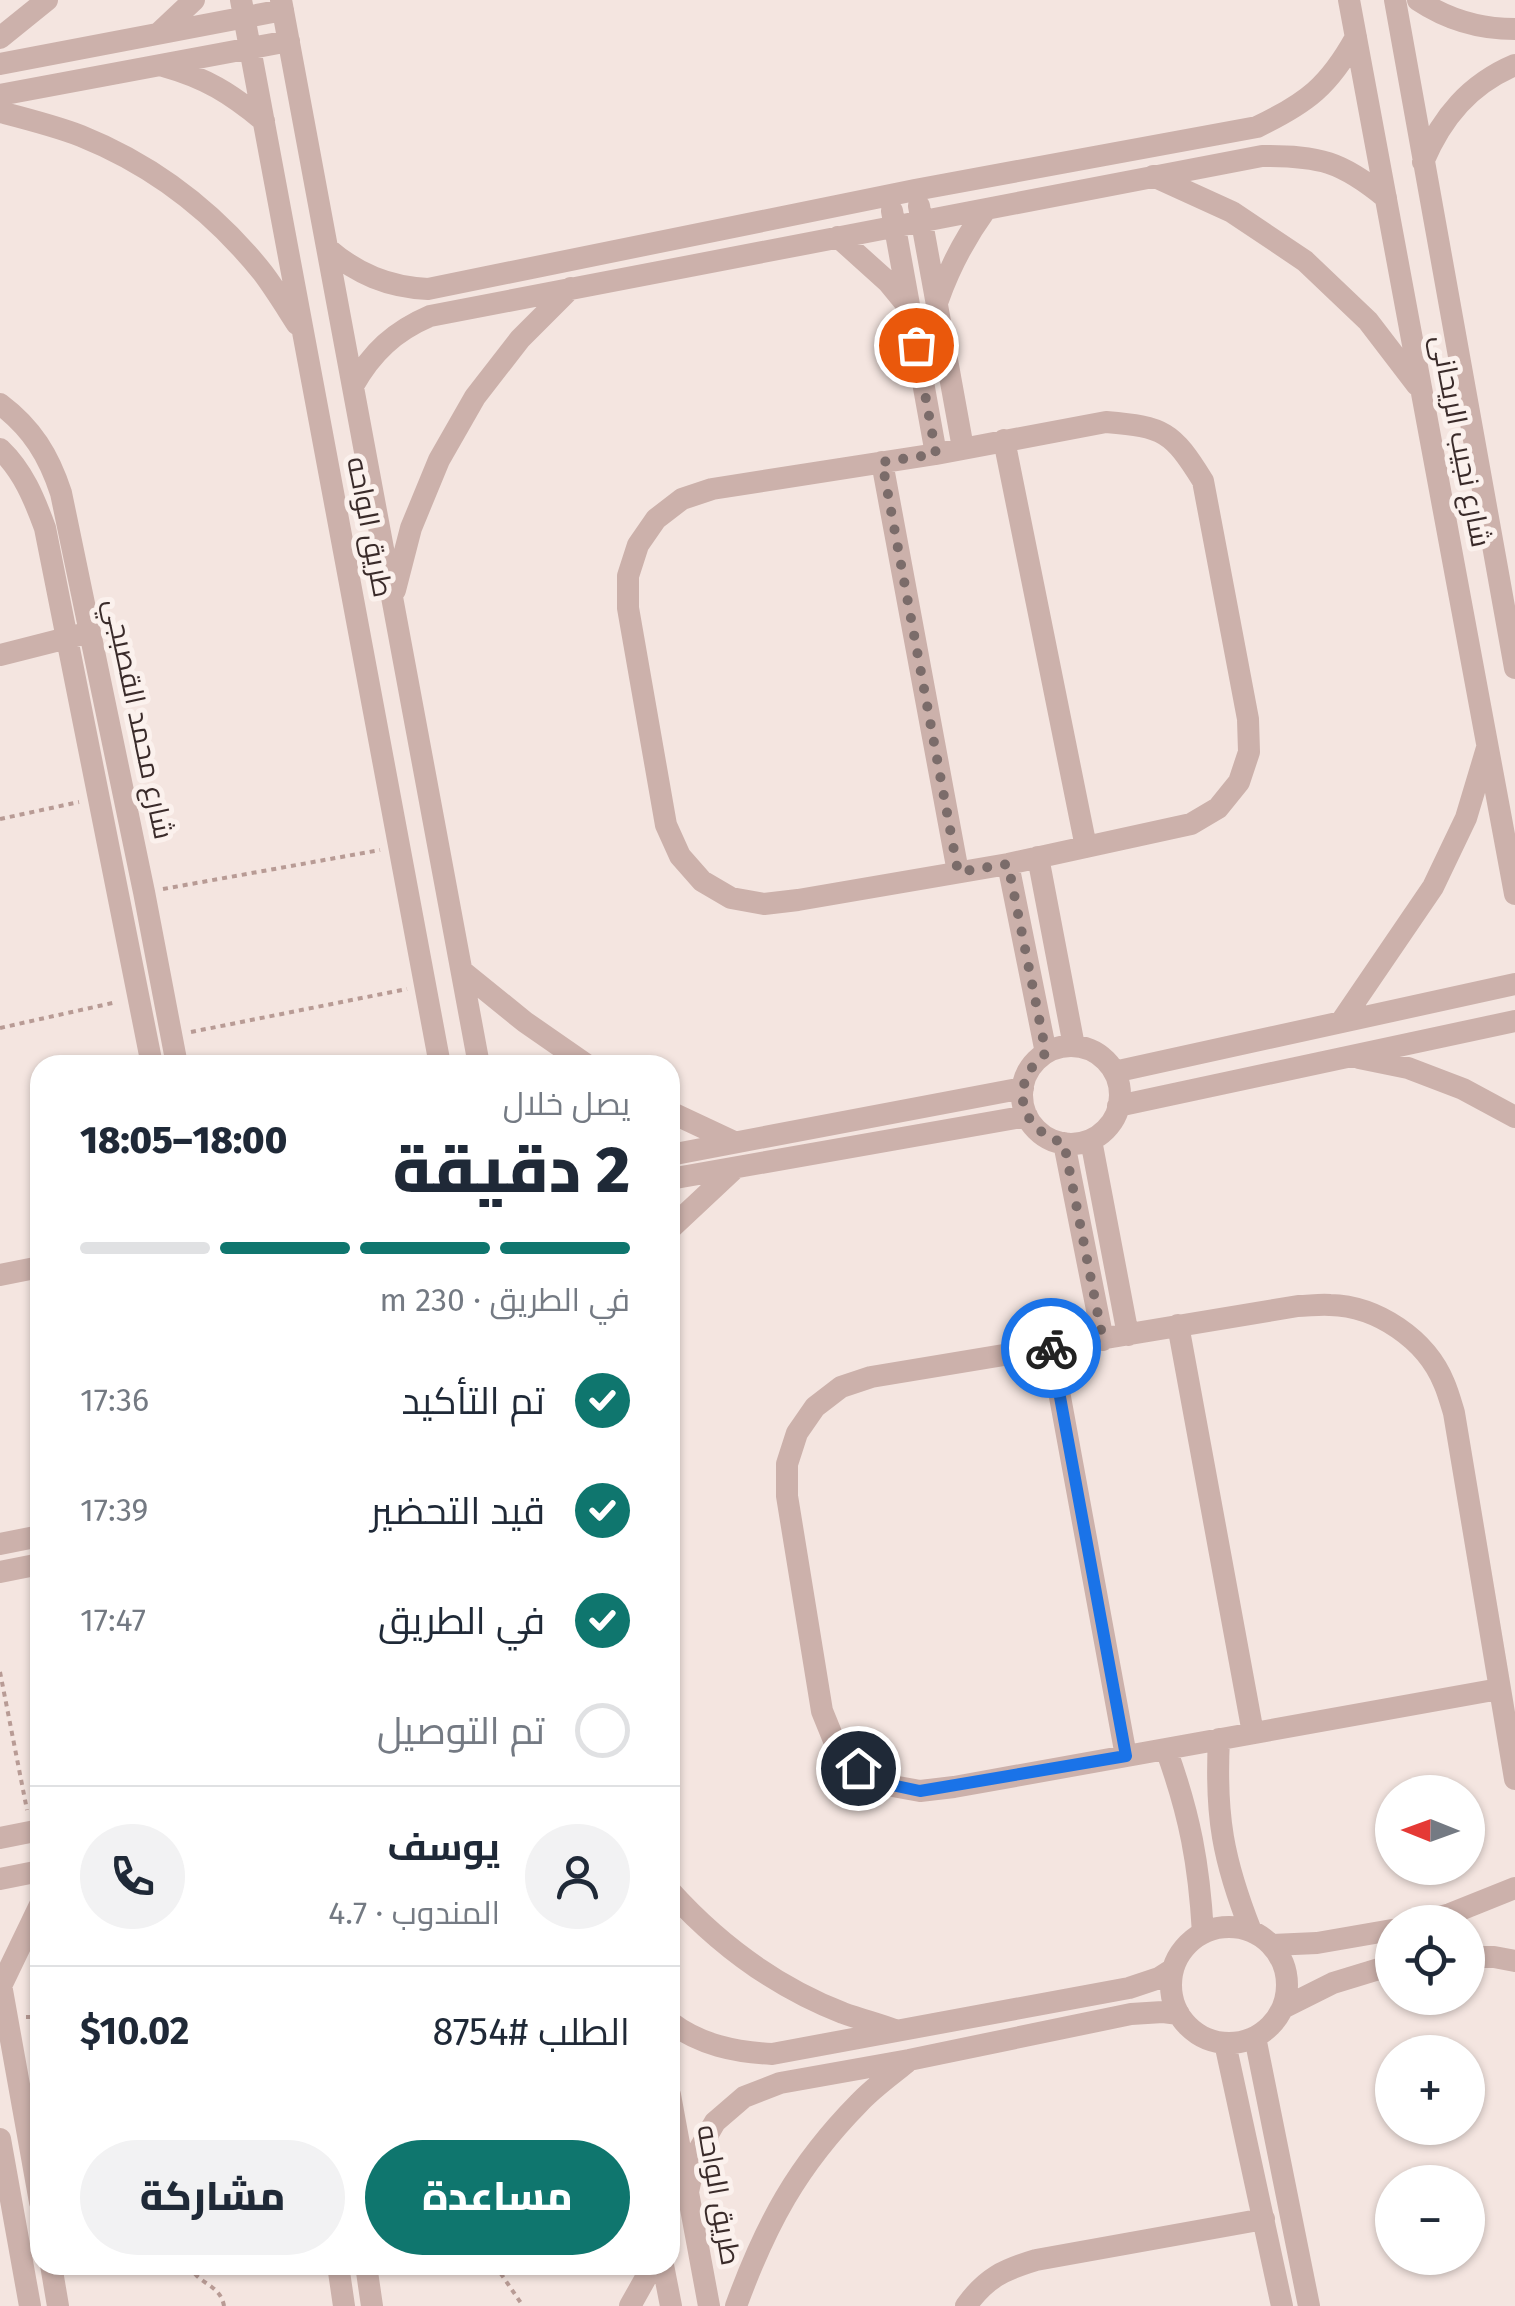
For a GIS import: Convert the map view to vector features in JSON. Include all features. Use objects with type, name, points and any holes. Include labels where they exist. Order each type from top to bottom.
[{"type":"street","points":[[0,38],[47,0]]},
{"type":"street","points":[[157,34],[194,0]]},
{"type":"street","name":"شارع نجيب الريحانى","points":[[1349,0],[1515,894]]},
{"type":"street","name":"شارع نجيب الريحانى","points":[[1394,0],[1515,668]]},
{"type":"street","points":[[1418,0],[1440,14],[1480,27],[1515,29]]},
{"type":"street","points":[[0,64],[157,34],[243,9],[282,5]]},
{"type":"street","name":"طريق الواحه","points":[[282,5],[478,1055]]},
{"type":"street","name":"طريق الواحه","points":[[243,9],[438,1055]]},
{"type":"street","points":[[327,248],[374,279],[428,289],[888,195],[1256,127],[1291,111],[1318,91],[1340,66],[1356,37]]},
{"type":"street","points":[[0,94],[289,41]]},
{"type":"street","points":[[1423,162],[1440,128],[1463,98],[1515,64]]},
{"type":"street","points":[[160,65],[218,86],[264,121]]},
{"type":"street","points":[[0,112],[80,136],[133,160],[182,192],[226,231],[264,275],[304,334]]},
{"type":"street","points":[[1256,127],[1262,156]]},
{"type":"street","points":[[353,386],[372,356],[398,332],[430,316],[1262,156],[1303,156],[1334,164],[1362,178],[1386,198]]},
{"type":"street","points":[[1153,176],[1232,212],[1305,261],[1368,320],[1420,390]]},
{"type":"street","points":[[916,190],[964,448]]},
{"type":"street","points":[[888,195],[936,454]]},
{"type":"street","points":[[937,303],[949,270],[986,209]]},
{"type":"street","points":[[838,237],[888,282],[909,308]]},
{"type":"street","points":[[393,598],[412,528],[439,460],[457,428],[475,397],[520,339],[571,288]]},
{"type":"street","name":"شارع محمد القصبجي","points":[[0,404],[36,439],[52,464],[61,493],[175,1055]]},
{"type":"street","points":[[1106,422],[1136,424],[1167,434],[1186,455],[1203,481],[1210,510],[1248,719],[1249,752],[1239,782],[1218,808],[1191,824],[1008,864],[764,904],[731,898],[702,881],[680,856],[666,824],[628,608],[628,576],[638,546],[656,519],[682,500],[712,489],[1004,440],[1106,422]]},
{"type":"street","points":[[1004,440],[1086,847]]},
{"type":"street","name":"شارع محمد القصبجي","points":[[0,448],[26,481],[44,528],[150,1055]]},
{"type":"street","points":[[882,462],[958,872]]},
{"type":"street","points":[[1465,624],[1505,615]]},
{"type":"street","points":[[0,655],[90,632]]},
{"type":"street","points":[[1341,1022],[1433,887],[1466,818],[1488,744]]},
{"type":"street","points":[[1038,857],[1074,1046]]},
{"type":"street","points":[[1008,864],[1046,1053]]},
{"type":"street","points":[[462,972],[573,1055]]},
{"type":"street","points":[[1114,1072],[1515,984]]},
{"type":"street","points":[[1118,1106],[1515,1021]]},
{"type":"street","points":[[1074,1046],[1098,1054],[1118,1083],[1118,1106],[1109,1126],[1091,1140],[1078,1144],[1049,1139],[1036,1129],[1023,1102],[1027,1074],[1035,1062],[1046,1053],[1074,1046]]},
{"type":"street","points":[[1351,1056],[1408,1068],[1463,1089],[1515,1117]]},
{"type":"street","points":[[680,1153],[1023,1088]]},
{"type":"street","points":[[680,1178],[1027,1116]]},
{"type":"street","points":[[680,1117],[734,1142]]},
{"type":"street","points":[[1091,1140],[1128,1335]]},
{"type":"street","points":[[1064,1143],[1103,1340]]},
{"type":"street","points":[[680,1220],[734,1169]]},
{"type":"street","points":[[0,1275],[30,1269]]},
{"type":"street","points":[[1499,1690],[920,1791],[887,1784],[858,1768],[835,1743],[822,1712],[787,1496],[786,1464],[796,1433],[815,1407],[841,1387],[871,1377],[1298,1306],[1332,1304],[1382,1319],[1398,1327],[1424,1350],[1443,1380],[1454,1413],[1515,1778]]},
{"type":"street","points":[[1178,1326],[1254,1733]]},
{"type":"street","points":[[1050,1348],[1126,1756]]},
{"type":"street","points":[[0,1544],[30,1538]]},
{"type":"street","points":[[0,1572],[30,1566]]},
{"type":"street","points":[[1219,1740],[1221,1837],[1233,1885],[1251,1931]]},
{"type":"street","points":[[1166,1749],[1194,1839],[1203,1933]]},
{"type":"street","points":[[0,1838],[30,1832]]},
{"type":"street","points":[[0,1878],[30,1873]]},
{"type":"street","points":[[1475,1905],[1515,1888]]},
{"type":"street","points":[[680,1902],[740,1956],[789,1988],[842,2013],[909,2029]]},
{"type":"street","points":[[30,1925],[1,1982],[7,2056],[22,2101],[30,2146]]},
{"type":"street","points":[[1235,1927],[1251,1931],[1272,1945],[1281,1959],[1287,1992],[1282,2008],[1276,2020],[1255,2037],[1226,2043],[1207,2039],[1191,2029],[1179,2014],[1173,2000],[1173,1969],[1184,1948],[1203,1933],[1235,1927]]},
{"type":"street","points":[[1272,1945],[1375,1933]]},
{"type":"street","points":[[1485,1957],[1515,1960]]},
{"type":"street","points":[[680,2028],[708,2044],[772,2054],[1128,1988],[1173,1969]]},
{"type":"street","points":[[1282,2008],[1334,1983],[1375,1970]]},
{"type":"street","points":[[681,2181],[715,2122],[744,2097],[780,2083],[1131,2014],[1179,2014]]},
{"type":"street","points":[[909,2029],[917,2058]]},
{"type":"street","points":[[1255,2037],[1308,2306]]},
{"type":"street","points":[[1226,2043],[1282,2306]]},
{"type":"street","points":[[736,2306],[755,2253],[784,2197],[820,2146],[861,2100],[917,2058]]},
{"type":"street","points":[[22,2101],[30,2109]]},
{"type":"street","points":[[0,2139],[30,2306]]},
{"type":"street","name":"طريق الواحه","points":[[681,2181],[708,2306]]},
{"type":"street","points":[[966,2306],[979,2288],[1005,2269],[1020,2264],[1264,2219]]},
{"type":"street","points":[[53,2275],[58,2306]]},
{"type":"street","points":[[339,2275],[344,2306]]},
{"type":"street","points":[[367,2275],[372,2306]]},
{"type":"street","points":[[630,2306],[647,2275]]},
{"type":"street","points":[[665,2275],[671,2306]]},
{"type":"path","points":[[0,820],[98,798]]},
{"type":"path","points":[[144,892],[399,847]]},
{"type":"path","points":[[171,1036],[425,986]]},
{"type":"path","points":[[0,1028],[138,997]]},
{"type":"path","points":[[0,1672],[30,1804]]},
{"type":"path","points":[[196,2275],[220,2292],[224,2306]]},
{"type":"path","points":[[502,2275],[522,2306]]},
{"type":"way so far","points":[[916,345],[936,454],[882,462],[958,872],[1008,864],[1046,1053],[1027,1074],[1023,1102],[1036,1129],[1049,1139],[1064,1143],[1103,1340],[1051,1348]]},
{"type":"route","points":[[858,1768],[887,1784],[920,1791],[1126,1756],[1051,1348]]}]
